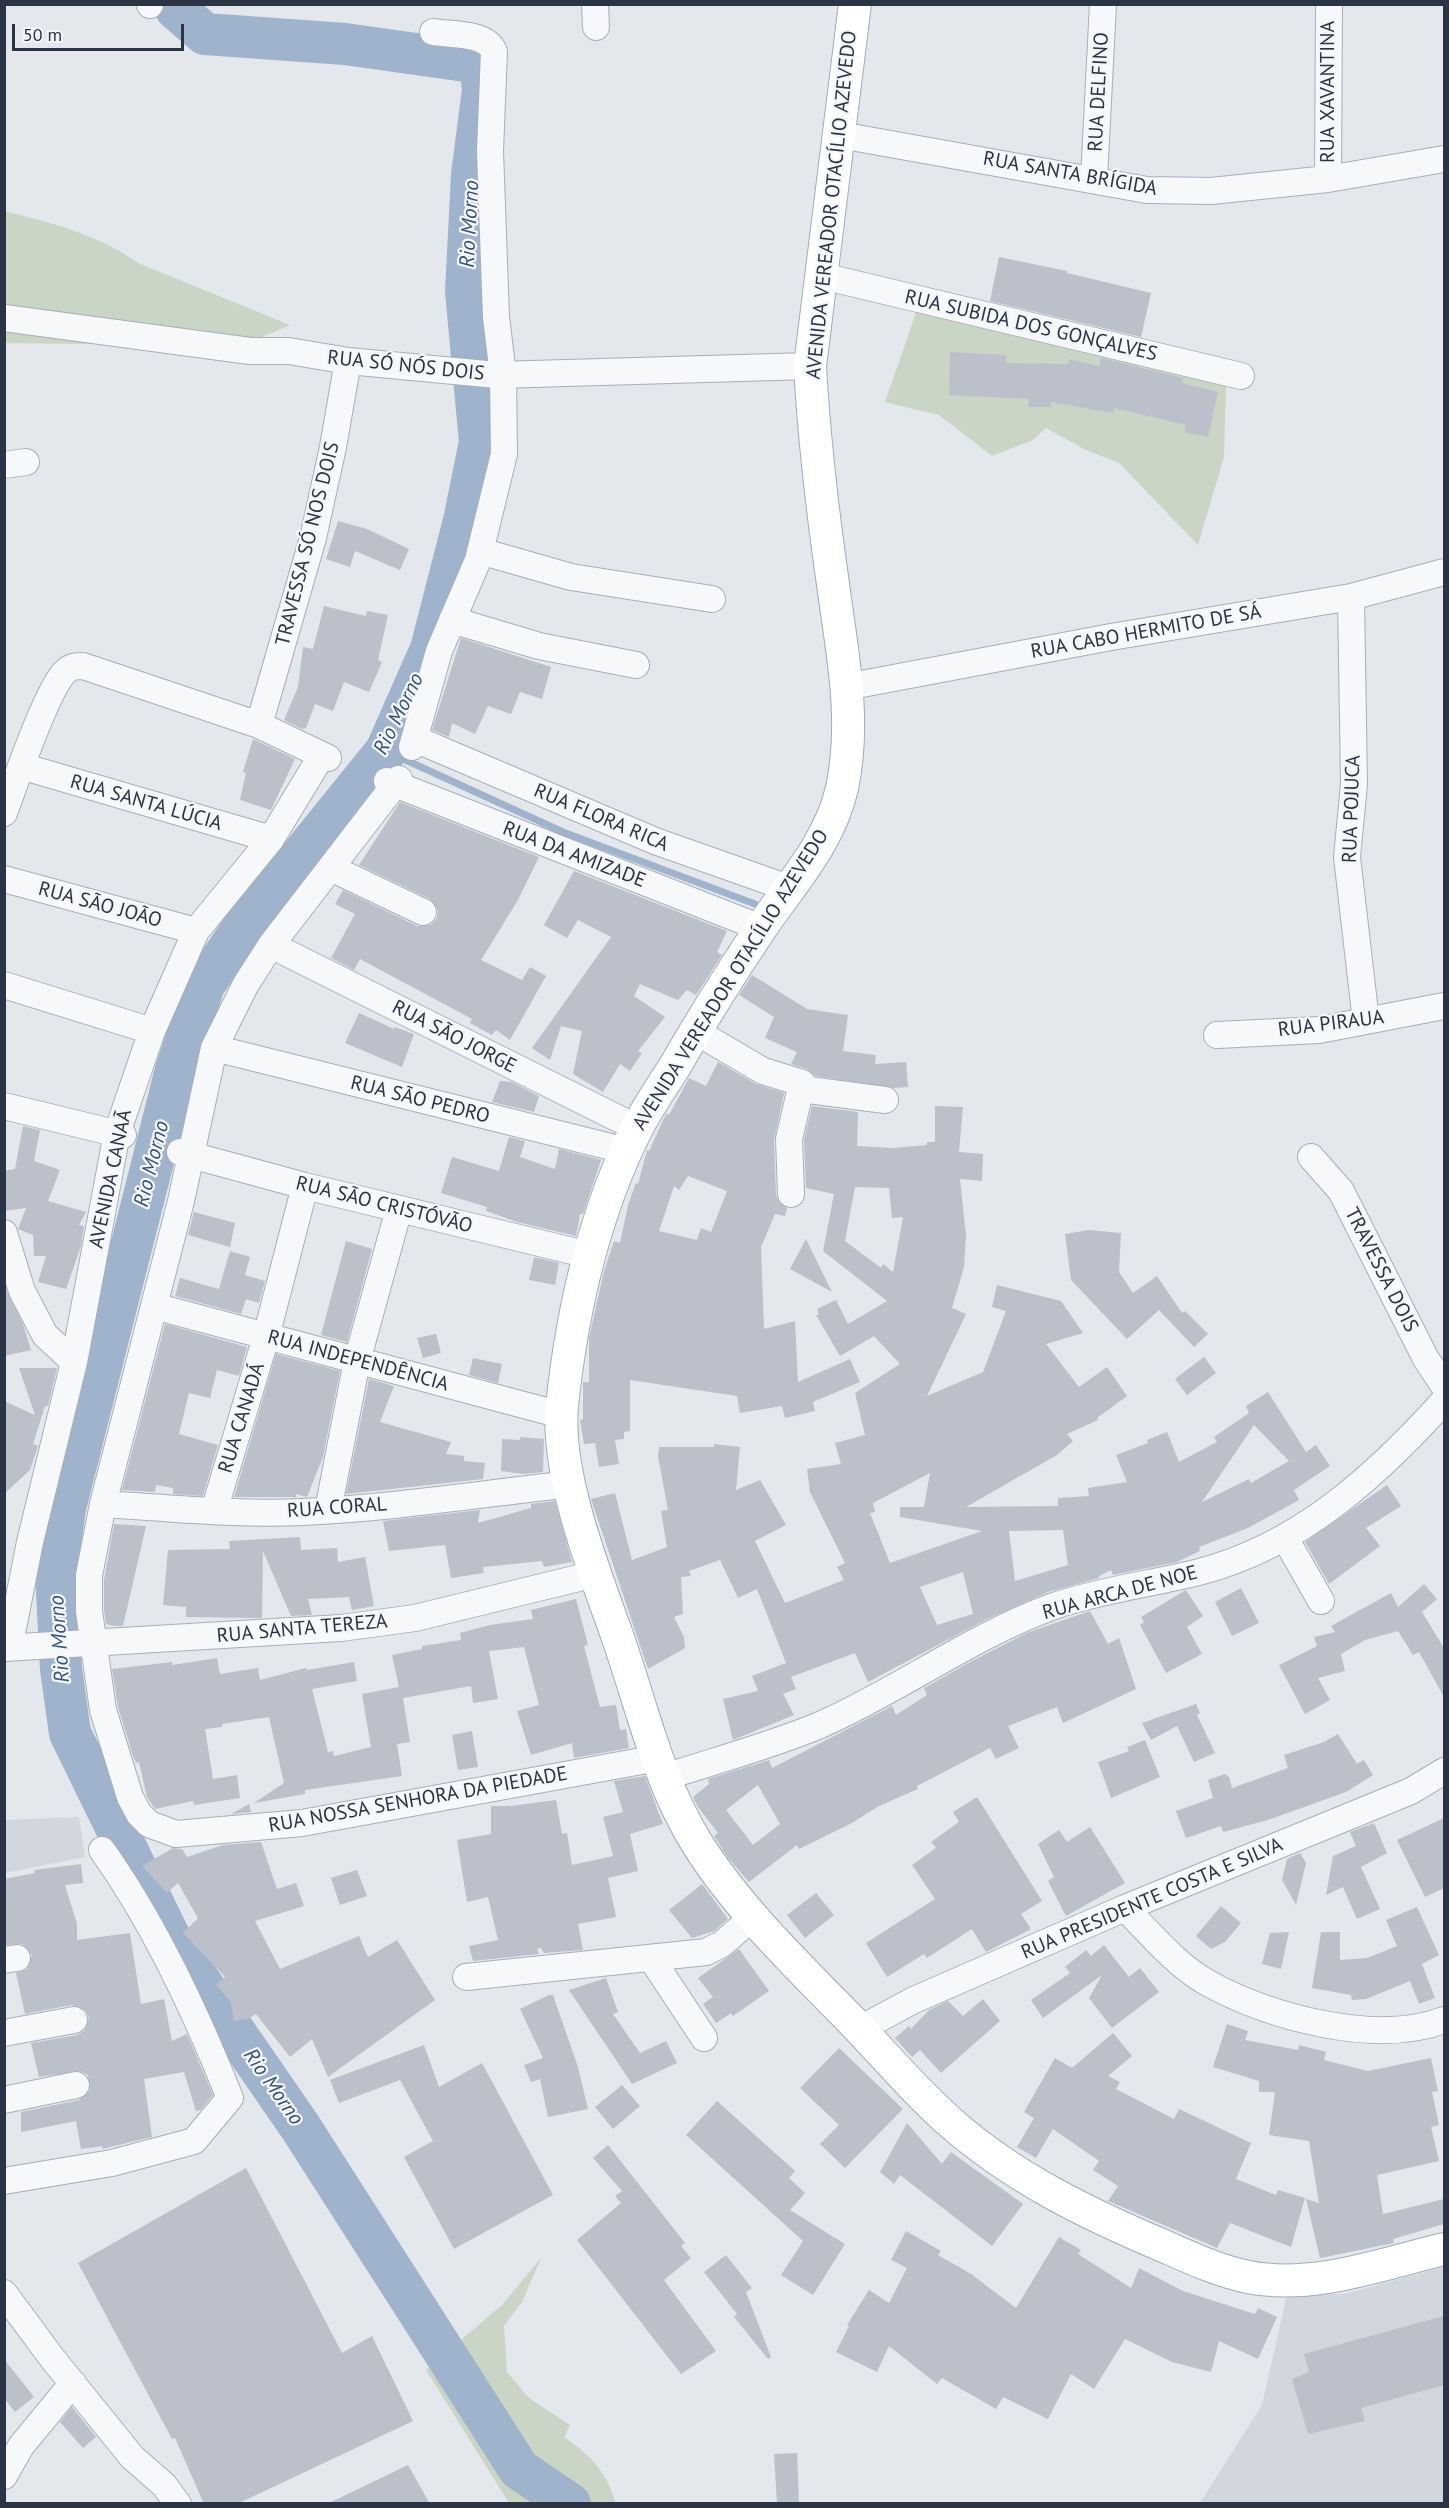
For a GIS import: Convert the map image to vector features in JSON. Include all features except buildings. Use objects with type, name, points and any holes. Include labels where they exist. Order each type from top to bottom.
[{"type":"main road","name":"AVENIDA VEREADOR OTACÍLIO AZEVEDO","points":[[855,4],[810,366],[823,513],[849,705],[848,740],[842,789],[814,853],[791,889],[761,928],[695,1031],[632,1140],[578,1290],[561,1415],[570,1484],[595,1574],[662,1767],[697,1844],[754,1916],[793,1960],[950,2122],[1008,2166],[1075,2207],[1213,2267],[1252,2277],[1285,2281],[1328,2277],[1444,2249]]},
{"type":"street","name":"RUA DELFINO","points":[[1094,179],[1103,4]]},
{"type":"street","name":"RUA XAVANTINA","points":[[1328,179],[1329,4]]},
{"type":"street","points":[[433,32],[483,39],[494,52],[490,174],[504,454],[480,551],[452,620],[539,646],[636,665]]},
{"type":"street","name":"RUA SANTA BRÍGIDA","points":[[840,135],[1147,190],[1211,191],[1328,179],[1444,159]]},
{"type":"street","name":"RUA SUBIDA DOS GONÇALVES","points":[[822,276],[1241,376]]},
{"type":"street","name":"RUA SÓ NÓS DOIS","points":[[4,318],[250,351],[289,351],[348,361],[460,373],[500,375],[810,366]]},
{"type":"street","name":"TRAVESSA SÓ NOS DOIS","points":[[259,725],[313,538],[348,361]]},
{"type":"street","points":[[480,551],[572,578],[712,599]]},
{"type":"street","name":"RUA CABO HERMITO DE SÁ","points":[[846,687],[1111,637],[1351,597],[1444,572]]},
{"type":"street","name":"RUA POJUCA","points":[[1351,597],[1354,784],[1347,856],[1365,1021]]},
{"type":"street","name":"RUA FLORA RICA","points":[[452,620],[439,651],[414,743],[655,841],[791,889]]},
{"type":"street","points":[[4,813],[21,766],[60,677],[68,669],[83,666],[259,725]]},
{"type":"street","name":"AVENIDA CANAÃ","points":[[10,1648],[30,1542],[74,1362],[120,1134],[152,1031],[196,931],[271,839],[325,756],[259,725]]},
{"type":"street","name":"RUA SANTA LÚCIA","points":[[21,766],[271,839]]},
{"type":"street","name":"RUA DA AMIZADE","points":[[331,868],[394,781],[761,928]]},
{"type":"street","points":[[87,1643],[90,1611],[89,1575],[103,1504],[181,1202],[185,1153],[214,1048],[246,984],[271,945],[331,868],[423,912]]},
{"type":"street","name":"RUA SÃO JOÃO","points":[[4,879],[196,931]]},
{"type":"street","name":"RUA SÃO JORGE","points":[[271,945],[632,1140]]},
{"type":"street","points":[[4,985],[152,1031]]},
{"type":"street","name":"RUA PIRAUA","points":[[1217,1035],[1319,1030],[1444,1006]]},
{"type":"street","points":[[695,1031],[762,1071],[802,1083],[789,1139],[791,1194]]},
{"type":"street","name":"RUA SÃO PEDRO","points":[[214,1048],[632,1140]]},
{"type":"street","points":[[801,1089],[885,1100]]},
{"type":"street","points":[[4,1106],[120,1134]]},
{"type":"street","name":"RUA SÃO CRISTÓVÃO","points":[[185,1153],[305,1186],[589,1255]]},
{"type":"street","name":"TRAVESSA DOIS","points":[[1311,1157],[1341,1191],[1426,1359],[1444,1386]]},
{"type":"street","name":"RUA CANADÁ","points":[[214,1511],[266,1337],[305,1186]]},
{"type":"street","points":[[328,1510],[357,1361],[399,1209]]},
{"type":"street","points":[[4,1233],[22,1291],[45,1335],[74,1362]]},
{"type":"street","name":"RUA INDEPENDÊNCIA","points":[[154,1306],[561,1415]]},
{"type":"street","name":"RUA ARCA DE NOE","points":[[662,1767],[820,1724],[975,1641],[1054,1606],[1201,1571],[1254,1554],[1285,1538],[1348,1496],[1402,1446],[1444,1401]]},
{"type":"street","name":"RUA CORAL","points":[[103,1504],[214,1511],[328,1510],[570,1484]]},
{"type":"street","points":[[1285,1538],[1321,1601]]},
{"type":"street","name":"RUA SANTA TEREZA","points":[[10,1648],[341,1628],[415,1618],[595,1574]]},
{"type":"street","name":"RUA NOSSA SENHORA DA PIEDADE","points":[[87,1643],[103,1710],[130,1797],[139,1814],[149,1824],[176,1834],[302,1823],[662,1767]]},
{"type":"street","name":"RUA PRESIDENTE COSTA E SILVA","points":[[860,2029],[914,2000],[1125,1908],[1389,1800],[1444,1771]]},
{"type":"street","points":[[4,2181],[112,2163],[194,2141],[230,2098],[209,2044],[131,1891],[102,1850]]},
{"type":"street","points":[[1125,1908],[1166,1950],[1204,1981],[1258,2006],[1320,2023],[1378,2031],[1443,2027]]},
{"type":"street","points":[[466,1977],[706,1952],[722,1944],[754,1916]]},
{"type":"street","points":[[651,1958],[704,2038]]},
{"type":"street","points":[[4,2033],[74,2020]]},
{"type":"street","points":[[4,2100],[76,2085]]},
{"type":"street","points":[[4,2293],[132,2457],[164,2486],[178,2504]]},
{"type":"street","points":[[4,2475],[21,2446],[73,2383]]},
{"type":"shaded area","points":[[79,1817],[85,1857],[5,1873],[5,1820]]},
{"type":"shaded area","points":[[1444,2267],[1444,2503],[1200,2503],[1262,2405],[1287,2295],[1344,2294]]},
{"type":"green space","points":[[4,211],[57,225],[90,237],[107,244],[138,263],[290,325],[241,346],[5,343]]},
{"type":"green space","points":[[918,307],[1226,381],[1224,457],[1198,545],[1119,463],[1086,450],[1046,428],[1033,440],[992,456],[939,415],[885,402]]},
{"type":"green space","points":[[541,2258],[522,2302],[504,2326],[507,2372],[529,2398],[570,2425],[564,2437],[582,2451],[602,2472],[615,2502],[625,2503],[509,2503],[426,2370],[502,2305]]},
{"type":"waterway","name":"Rio Morno","points":[[176,4],[176,9],[205,34],[345,44],[480,63],[483,90],[472,175],[466,291],[480,442],[464,521],[431,649],[386,751],[242,929],[204,985],[176,1070],[65,1508],[56,1574],[61,1669],[70,1733],[170,1938],[301,2128],[519,2469],[570,2504]]},
{"type":"waterway","points":[[386,751],[563,832],[755,904]]}]
